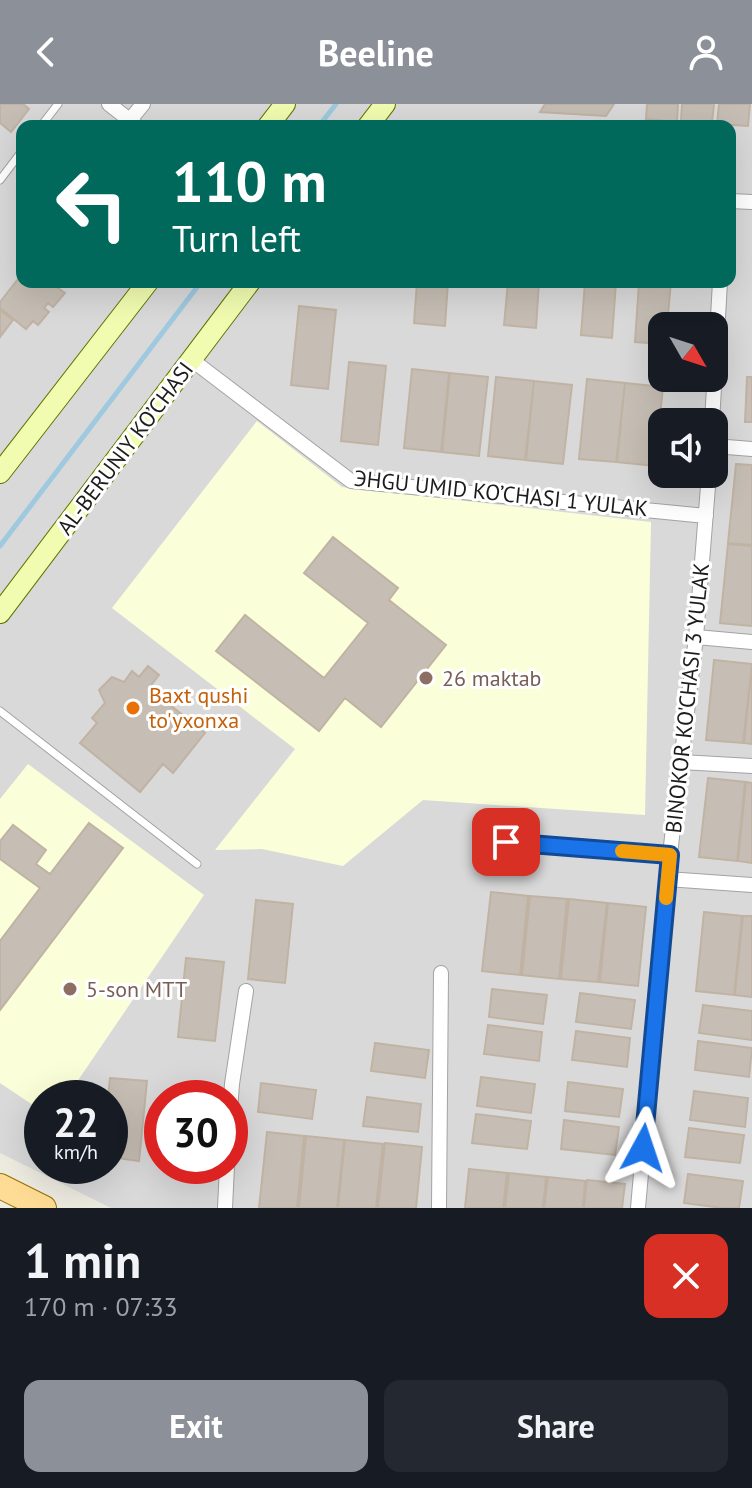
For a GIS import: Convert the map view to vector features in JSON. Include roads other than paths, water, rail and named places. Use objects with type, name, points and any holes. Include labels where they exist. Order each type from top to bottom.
[{"type":"main road","points":[[273,120],[285,104]]},
{"type":"main road","points":[[373,120],[385,104]]},
{"type":"main road","points":[[0,473],[143,288]]},
{"type":"main road","name":"AL-BERUNIY KO’CHASI","points":[[0,613],[246,288]]},
{"type":"main road","points":[[0,1186],[44,1208]]},
{"type":"street","points":[[109,104],[129,120]]},
{"type":"street","points":[[713,408],[720,288]]},
{"type":"street","name":"ЭHGU UMID KO’CHASI 1 YULAK","points":[[192,360],[351,481],[706,516]]},
{"type":"street","points":[[728,447],[752,449]]},
{"type":"street","name":"BINOKOR KO'CHASI 3 YULAK","points":[[638,1208],[667,879],[696,637],[708,488]]},
{"type":"street","points":[[696,637],[752,642]]},
{"type":"street","points":[[681,762],[752,766]]},
{"type":"street","points":[[506,842],[670,855]]},
{"type":"street","points":[[667,879],[752,885]]},
{"type":"street","points":[[439,1208],[441,973]]},
{"type":"street","points":[[233,1080],[246,991]]},
{"type":"street","points":[[225,1208],[226,1184]]},
{"type":"lane","points":[[46,120],[58,104]]},
{"type":"lane","points":[[0,180],[16,159]]},
{"type":"lane","points":[[0,711],[197,864]]},
{"type":"waterway","points":[[324,120],[336,104]]},
{"type":"waterway","points":[[0,546],[196,288]]},
{"type":"place","name":"26 maktab","points":[[426,678]]},
{"type":"place","name":"Baxt qushi to'yxonxa","points":[[133,708]]},
{"type":"place","name":"5-son MTT","points":[[70,989]]}]
